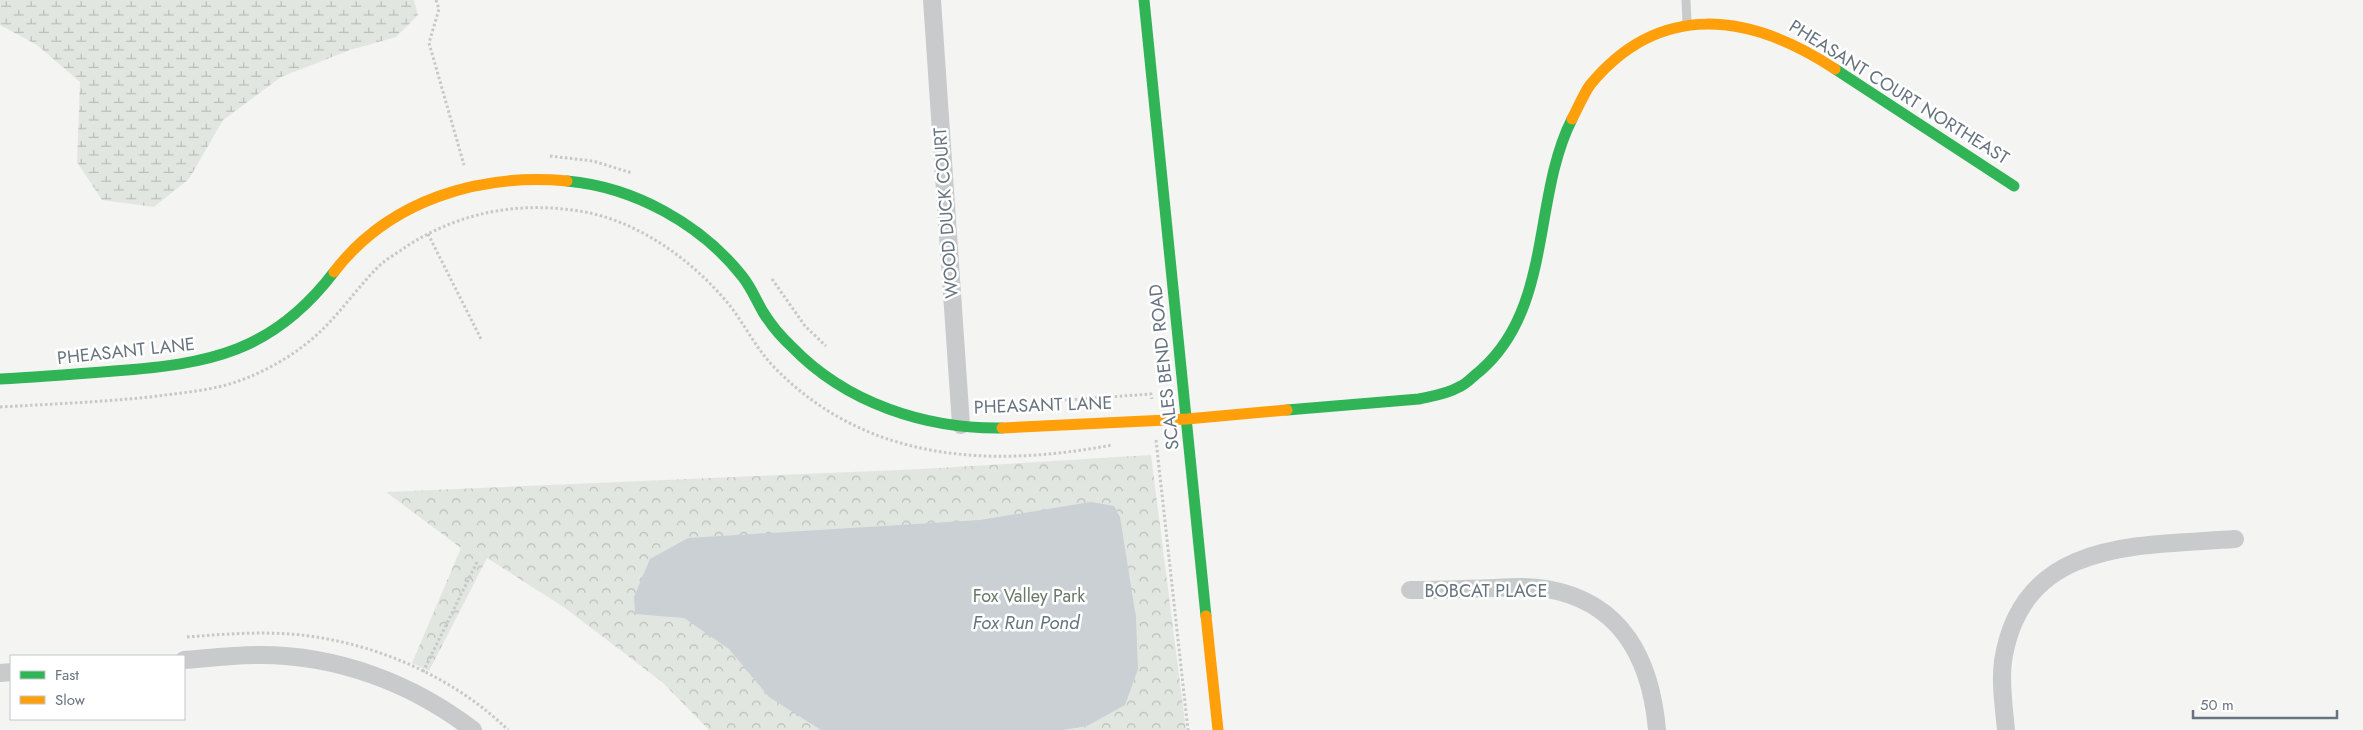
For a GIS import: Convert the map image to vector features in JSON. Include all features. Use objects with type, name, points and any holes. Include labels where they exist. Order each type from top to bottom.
[{"type":"street","name":"WOOD DUCK COURT","points":[[932,0],[961,425]]},
{"type":"street","name":"SCALES BEND ROAD","points":[[1144,0],[1218,730]]},
{"type":"street","name":"PHEASANT COURT NORTHEAST","points":[[1187,419],[1419,399],[1445,393],[1462,386],[1480,374],[1496,357],[1511,335],[1524,305],[1560,152],[1581,97],[1612,60],[1638,41],[1664,29],[1687,24],[1725,21],[1748,24],[1773,32],[1806,50],[2014,186]]},
{"type":"street","name":"PHEASANT LANE","points":[[0,379],[185,366],[226,355],[258,340],[290,318],[318,292],[349,254],[382,226],[415,205],[453,188],[500,180],[544,179],[592,185],[645,201],[687,225],[716,247],[743,277],[769,321],[791,348],[815,368],[880,406],[920,420],[1003,428],[1154,418],[1187,419]]},
{"type":"street","points":[[2006,730],[2003,664],[2008,639],[2020,612],[2043,583],[2080,558],[2108,550],[2235,539]]},
{"type":"street","name":"BOBCAT PLACE","points":[[1410,590],[1522,587],[1548,589],[1577,597],[1594,606],[1617,624],[1641,659],[1654,703],[1657,730]]},
{"type":"street","points":[[185,660],[260,654],[308,658],[339,664],[367,672],[404,688],[434,703],[473,730]]},
{"type":"lane","points":[[1686,0],[1687,24]]},
{"type":"path","points":[[436,0],[439,9],[429,43],[464,165]]},
{"type":"path","points":[[542,156],[593,161],[638,175]]},
{"type":"path","points":[[456,167],[470,164]]},
{"type":"path","points":[[0,407],[126,399],[206,390],[245,379],[295,352],[324,328],[382,263],[428,234],[459,219],[526,206],[580,211],[615,220],[664,246],[700,274],[731,308],[758,348],[776,370],[811,399],[863,431],[907,446],[940,453],[976,457],[1076,451],[1122,444]]},
{"type":"path","points":[[428,234],[482,341]]},
{"type":"path","points":[[771,278],[805,326],[829,349]]},
{"type":"path","points":[[994,405],[1151,394]]},
{"type":"path","points":[[1148,443],[1156,442],[1188,730]]},
{"type":"path","points":[[423,672],[478,560]]},
{"type":"green space","points":[[0,0],[414,0],[418,15],[396,37],[350,50],[281,77],[223,120],[189,179],[154,207],[102,200],[77,162],[80,82],[37,45],[0,25]]},
{"type":"green space","name":"Fox Valley Park","points":[[1151,455],[1186,730],[709,730],[662,682],[565,608],[487,558],[429,671],[412,663],[461,548],[386,492],[922,469]]},
{"type":"water","name":"Fox Run Pond","points":[[1091,502],[1114,506],[1120,517],[1136,618],[1138,669],[1125,705],[1087,726],[1063,730],[821,730],[769,697],[729,649],[684,618],[635,614],[634,597],[650,559],[688,538],[980,520]]},
{"type":"traffic: fast","points":[[1144,0],[1206,616]]},
{"type":"traffic: fast","points":[[1835,69],[2014,186]]},
{"type":"traffic: fast","points":[[1287,410],[1419,399],[1440,394],[1465,384],[1480,371],[1503,345],[1520,316],[1531,284],[1551,183],[1560,150],[1572,119]]},
{"type":"traffic: fast","points":[[567,181],[617,191],[641,200],[664,211],[707,240],[742,276],[766,317],[784,339],[813,367],[862,398],[916,418],[944,424],[1002,428]]},
{"type":"traffic: fast","points":[[0,379],[149,368],[210,358],[237,349],[263,337],[287,320],[311,299],[334,272]]},
{"type":"traffic: slow","points":[[1572,119],[1590,85],[1617,58],[1646,39],[1676,28],[1707,24],[1739,27],[1771,36],[1803,50],[1835,69]]},
{"type":"traffic: slow","points":[[334,272],[356,247],[381,226],[409,209],[438,197],[469,187],[501,182],[567,181]]},
{"type":"traffic: slow","points":[[1002,428],[1187,419],[1287,410]]},
{"type":"traffic: slow","points":[[1206,616],[1218,730]]}]
